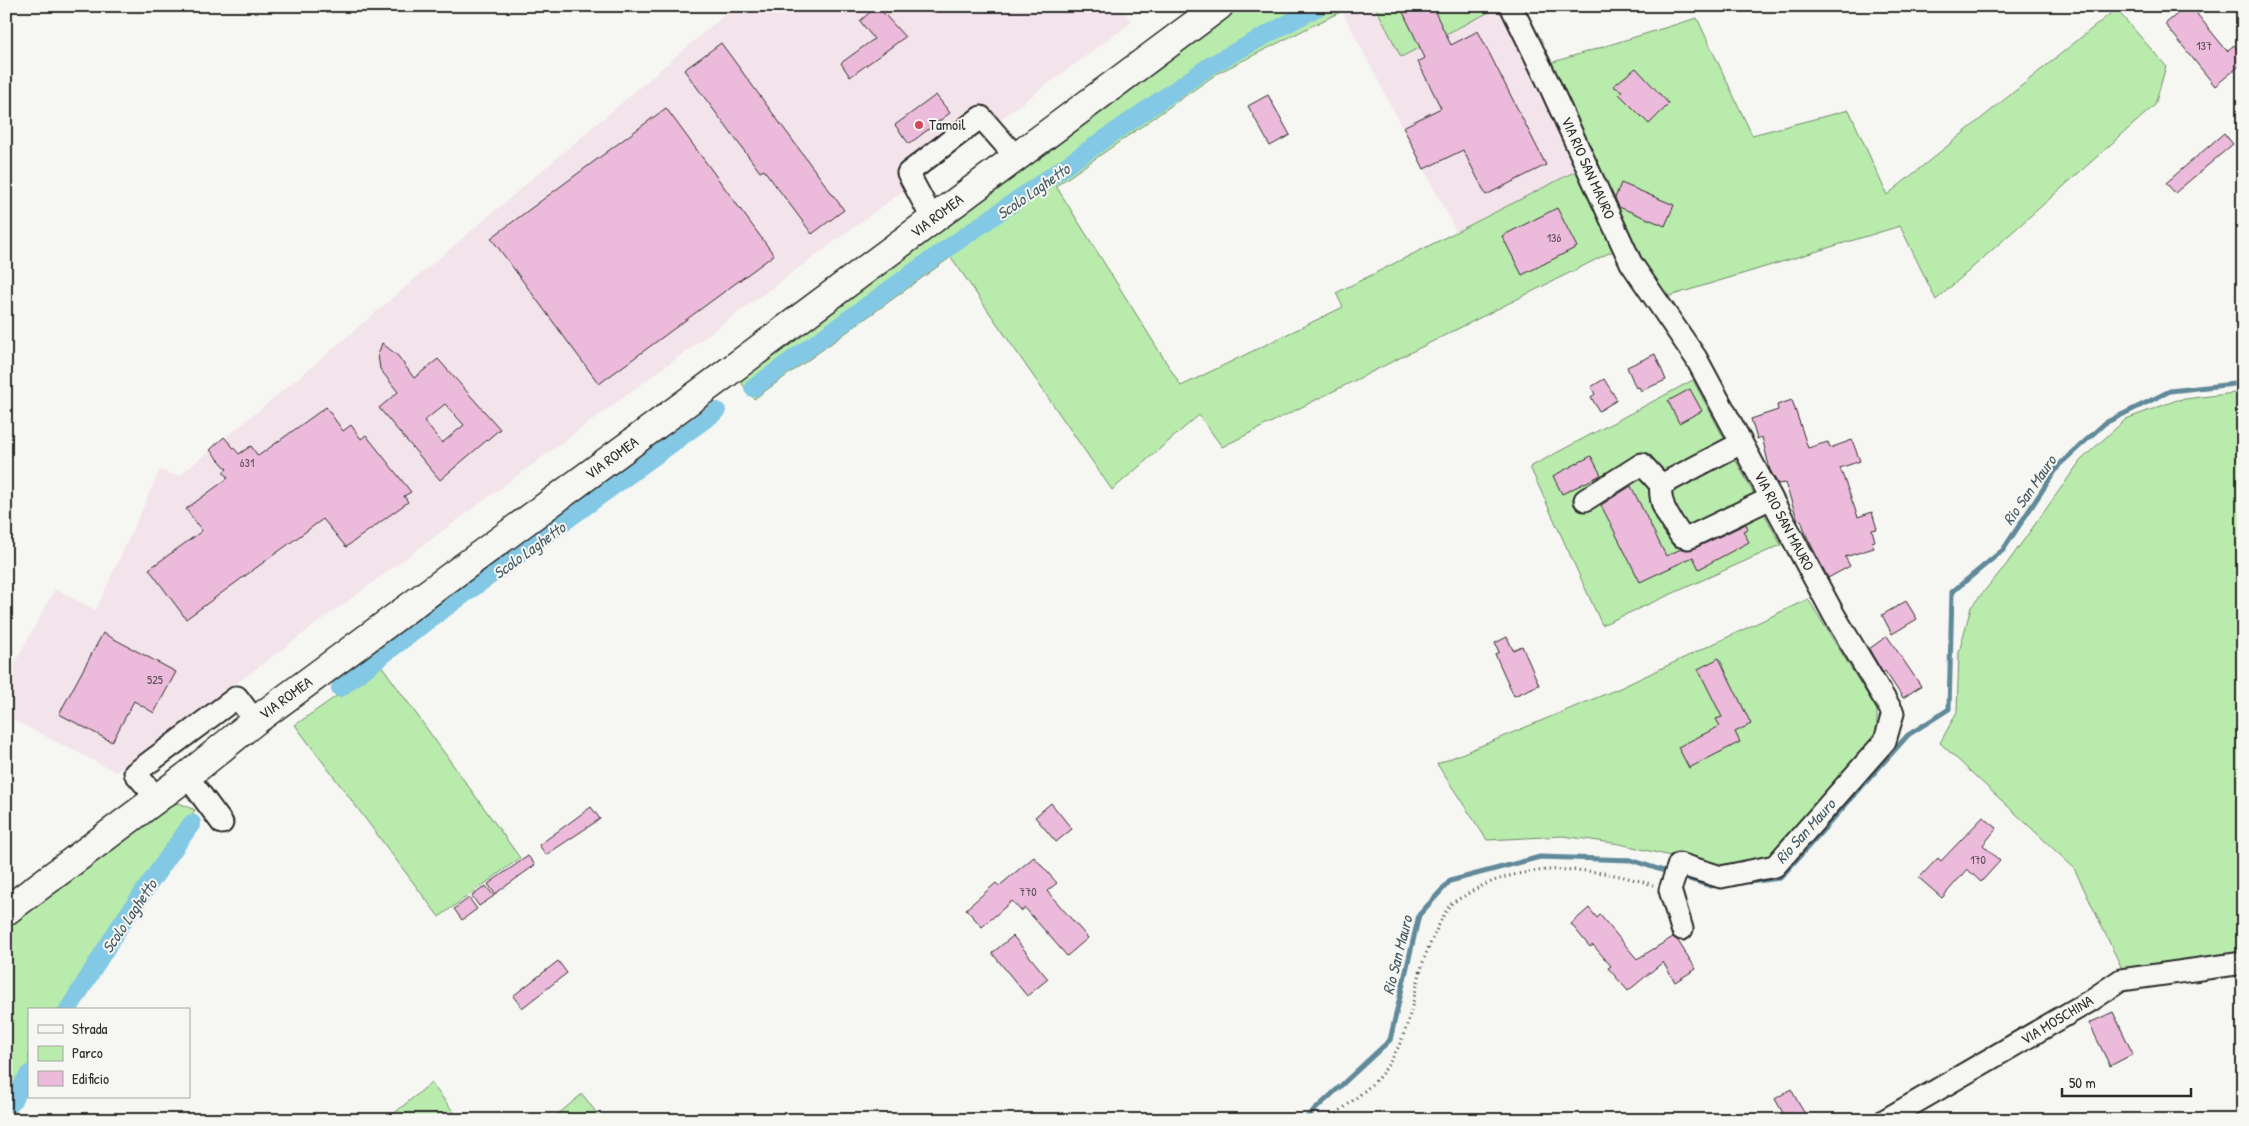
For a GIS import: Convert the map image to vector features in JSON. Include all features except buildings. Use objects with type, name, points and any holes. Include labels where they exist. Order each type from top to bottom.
[{"type":"main road","name":"VIA ROMEA","points":[[6,911],[186,776],[255,721],[933,220],[1219,6]]},
{"type":"street","name":"VIA RIO SAN MAURO","points":[[1511,6],[1631,263],[1696,358],[1834,616],[1893,713],[1885,741],[1775,866],[1721,877],[1679,864],[1670,890]]},
{"type":"street","points":[[933,220],[908,173],[981,117],[1016,157]]},
{"type":"street","points":[[1661,485],[1741,443]]},
{"type":"street","points":[[1585,500],[1642,464],[1661,485]]},
{"type":"street","points":[[1661,485],[1659,496],[1663,506],[1681,536],[1688,538],[1771,498]]},
{"type":"street","points":[[157,798],[136,773],[237,697],[255,721]]},
{"type":"street","points":[[186,776],[222,823]]},
{"type":"street","points":[[1670,890],[1682,930]]},
{"type":"street","name":"VIA MOSCHINA","points":[[1885,1120],[2090,1001],[2121,980],[2243,963]]},
{"type":"path","points":[[1329,1120],[1383,1073],[1407,1031],[1424,958],[1450,905],[1479,887],[1515,873],[1564,871],[1600,873],[1631,878],[1670,890]]},
{"type":"shaded area","points":[[735,6],[1120,6],[1132,22],[116,772],[6,716],[6,679],[55,589],[96,610],[160,470],[179,476],[321,359]]},
{"type":"shaded area","points":[[1345,6],[1375,6],[1401,57],[1501,6],[1578,170],[1456,231],[1342,11]]},
{"type":"green space","points":[[1232,6],[1345,6],[1342,11],[1218,73],[1056,186],[1181,386],[1343,307],[1336,293],[1578,170],[1615,250],[1222,447],[1199,415],[1112,490],[951,257],[754,399],[736,376]]},
{"type":"green space","points":[[1375,6],[1501,6],[1401,57]]},
{"type":"green space","points":[[2116,9],[2166,66],[2155,105],[1936,300],[1900,226],[1663,298],[1631,251],[1550,63],[1697,18],[1752,135],[1849,110],[1887,195]]},
{"type":"green space","points":[[1693,380],[1781,545],[1602,625],[1530,467]]},
{"type":"green space","points":[[2243,392],[2243,957],[2124,973],[2074,868],[1940,743],[1957,712],[1959,652],[1971,607],[2006,565],[2081,460],[2126,419],[2177,400]]},
{"type":"green space","points":[[1808,599],[1877,710],[1877,735],[1792,839],[1764,859],[1739,868],[1704,864],[1620,844],[1563,836],[1487,840],[1437,764],[1620,688]]},
{"type":"green space","points":[[381,665],[520,858],[439,917],[295,725]]},
{"type":"green space","points":[[179,803],[195,810],[73,1008],[28,1008],[28,1083],[6,1117],[6,922],[163,806]]},
{"type":"green space","points":[[431,1083],[460,1120],[386,1120]]},
{"type":"green space","points":[[582,1094],[602,1120],[551,1120]]},
{"type":"waterway","name":"Scolo Laghetto","points":[[753,388],[922,266],[1211,65],[1320,6]]},
{"type":"waterway","name":"Rio San Mauro","points":[[1749,882],[1780,878],[1908,735],[1949,709],[1952,592],[2003,550],[2059,465],[2105,423],[2170,391],[2243,383]]},
{"type":"waterway","name":"Scolo Laghetto","points":[[340,688],[422,625],[717,411]]},
{"type":"waterway","name":"Scolo Laghetto","points":[[69,1008],[121,924],[192,823]]},
{"type":"waterway","name":"Rio San Mauro","points":[[1304,1120],[1390,1040],[1419,915],[1450,881],[1540,857],[1631,860],[1670,873]]},
{"type":"waterway","name":"Rio San Mauro","points":[[1680,876],[1711,886],[1718,885]]},
{"type":"waterway","name":"Scolo Laghetto","points":[[6,1111],[28,1076]]},
{"type":"place","name":"Tamoil","points":[[919,125]]}]
